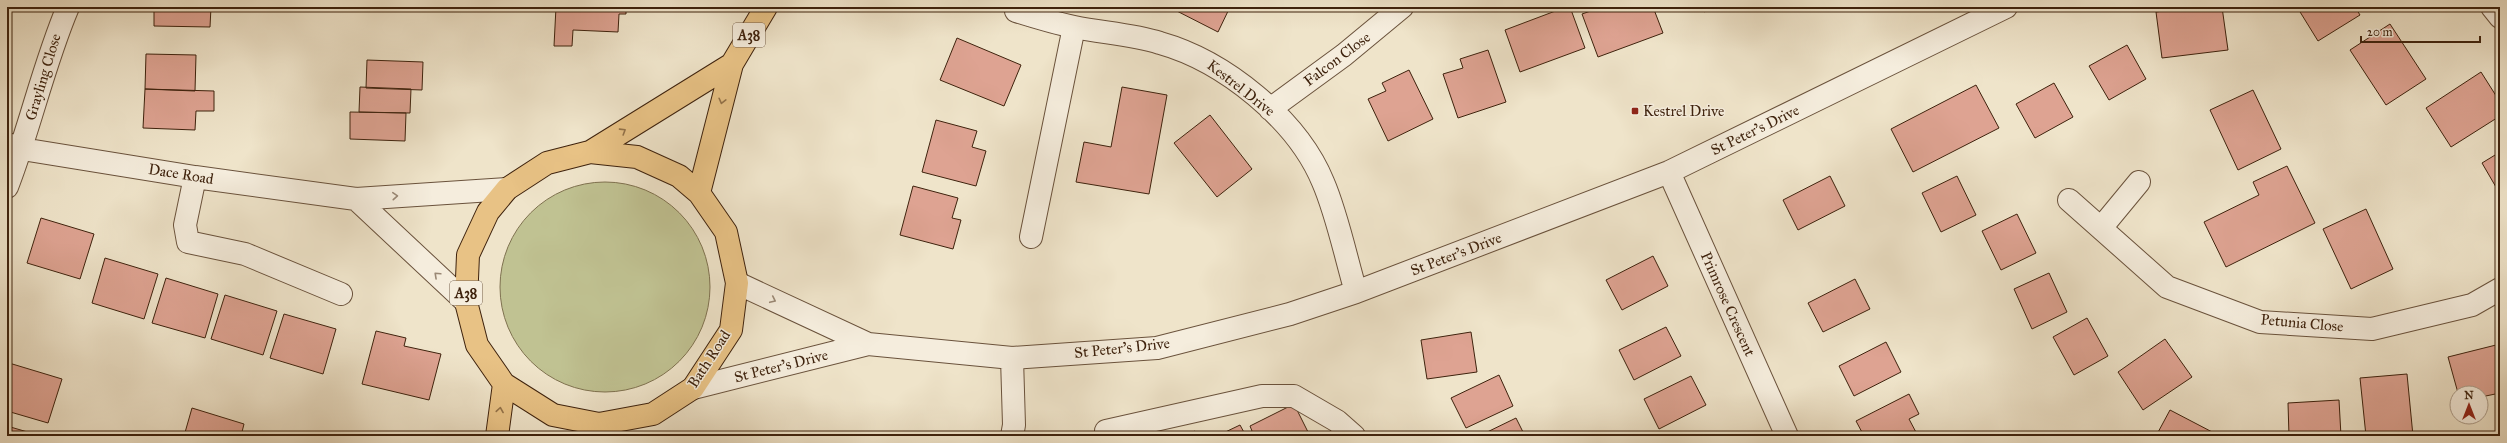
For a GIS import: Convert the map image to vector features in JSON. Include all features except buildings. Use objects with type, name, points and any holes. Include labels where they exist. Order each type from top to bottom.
[{"type":"main road","name":"Bath Road","points":[[699,193],[732,64],[766,7]]},
{"type":"main road","name":"Bath Road","points":[[590,152],[637,156],[680,176],[699,193],[726,232],[738,283],[730,330],[693,388],[653,414],[593,430],[553,415],[504,384],[477,345],[466,302],[468,255],[488,212],[507,189],[547,163],[590,152],[732,64]]},
{"type":"main road","points":[[497,436],[504,384]]},
{"type":"street","name":"Grayling Close","points":[[7,187],[14,146],[68,7]]},
{"type":"street","name":"Falcon Close","points":[[1270,109],[1344,55],[1402,7]]},
{"type":"street","name":"St Peter's Drive","points":[[738,283],[868,344],[1012,358],[1157,348],[1290,314],[1356,292],[1669,172],[2006,7]]},
{"type":"street","points":[[2492,7],[2500,17]]},
{"type":"street","name":"Kestrel Drive","points":[[1016,11],[1066,19],[1159,42],[1193,54],[1220,69],[1270,109],[1301,143],[1323,182],[1356,292]]},
{"type":"street","points":[[1031,237],[1066,19]]},
{"type":"street","name":"Dace Road","points":[[14,146],[195,177],[356,199],[507,189]]},
{"type":"street","name":"Primrose Crescent","points":[[1669,172],[1787,436]]},
{"type":"street","points":[[195,177],[185,225],[188,242],[245,254],[341,294]]},
{"type":"street","points":[[2101,228],[2138,182]]},
{"type":"street","points":[[356,199],[466,302]]},
{"type":"street","name":"Petunia Close","points":[[2070,200],[2168,287],[2260,322],[2372,328],[2472,305],[2500,289]]},
{"type":"street","name":"St Peter's Drive","points":[[693,388],[868,344]]},
{"type":"street","points":[[1012,358],[1014,425],[1012,436]]},
{"type":"street","points":[[1106,431],[1262,396],[1294,396],[1337,421],[1354,436]]},
{"type":"green space","points":[[605,182],[625,184],[645,190],[663,200],[679,213],[692,229],[702,247],[708,267],[710,287],[708,307],[702,327],[692,345],[679,361],[663,374],[645,384],[625,390],[605,392],[585,390],[565,384],[547,374],[531,361],[518,345],[508,327],[502,307],[500,287],[502,267],[508,247],[518,229],[531,213],[547,200],[565,190],[585,184]]},
{"type":"place","name":"Kestrel Drive","points":[[1635,111]]}]
